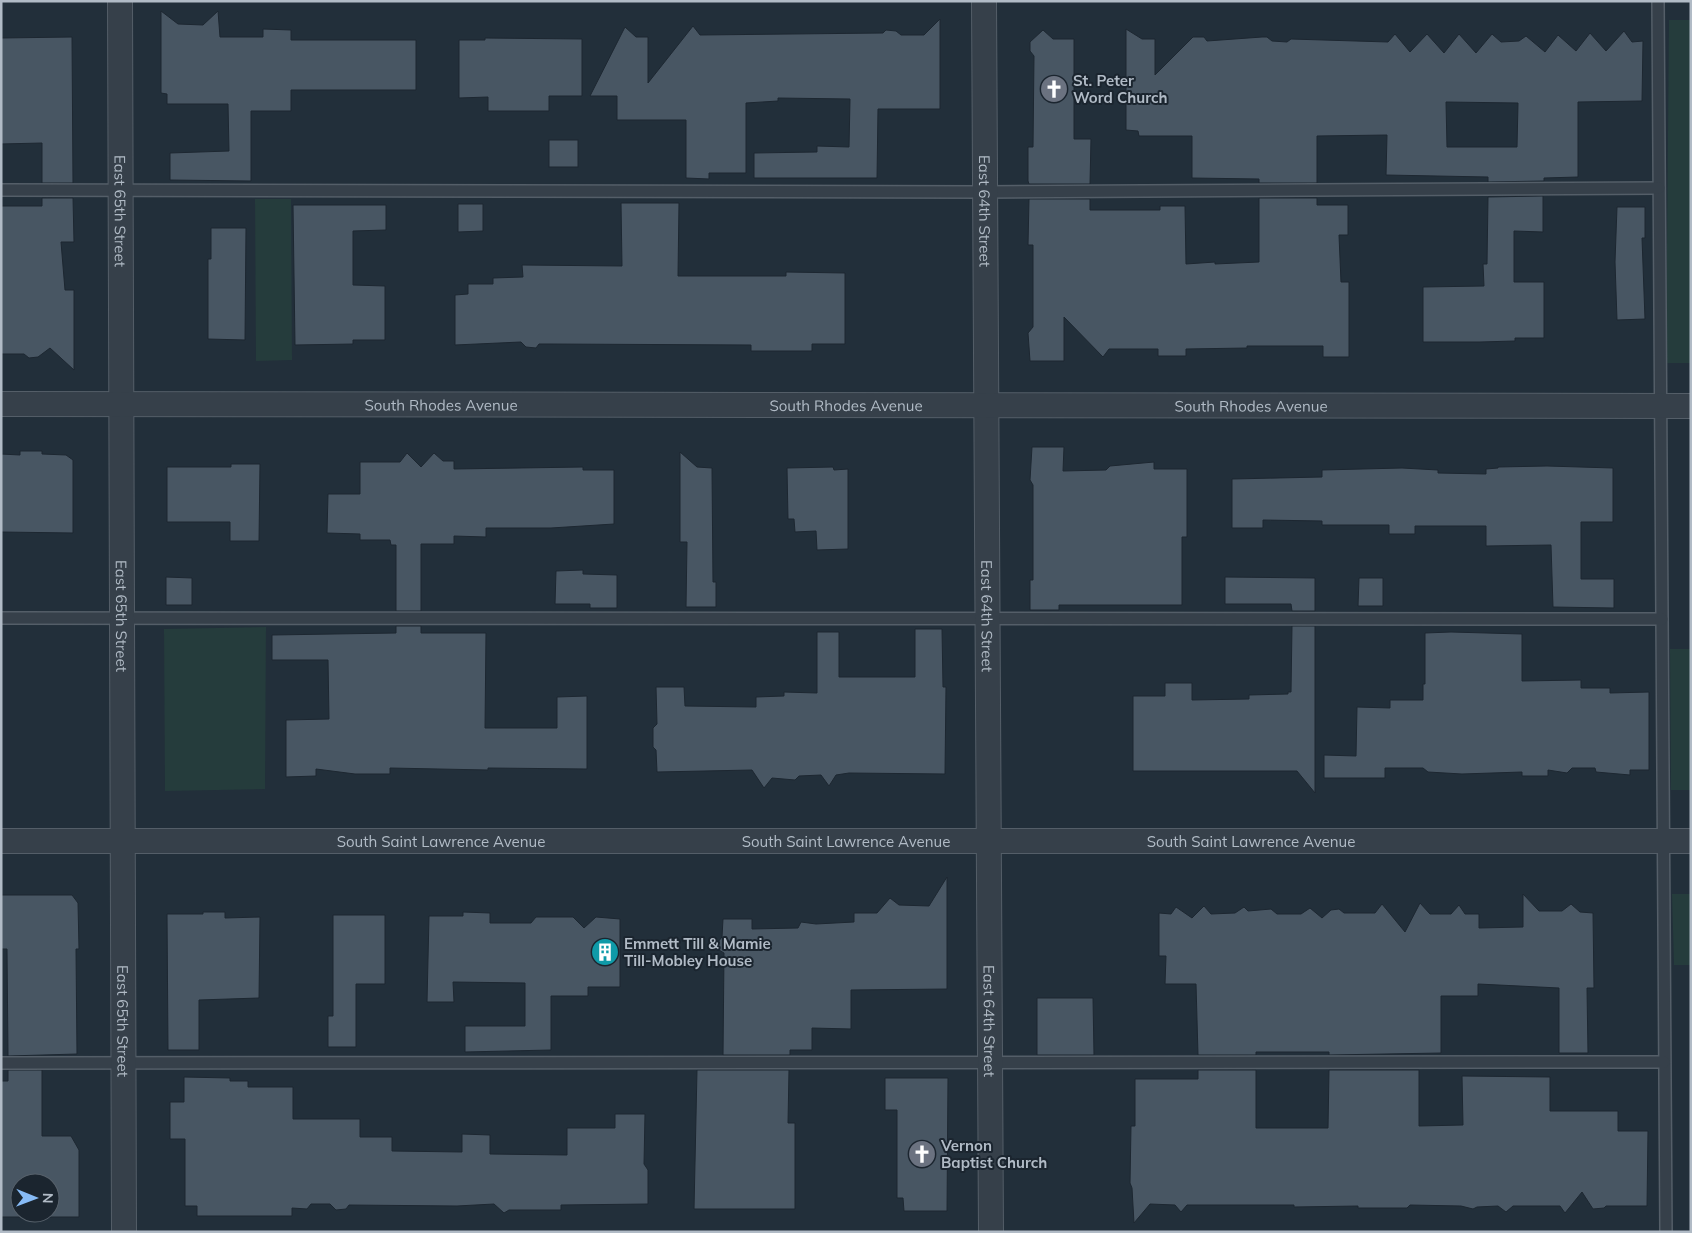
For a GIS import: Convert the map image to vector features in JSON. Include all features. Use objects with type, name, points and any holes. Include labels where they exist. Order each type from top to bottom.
[{"type":"street","name":"East 65th Street","points":[[120,1],[124,1232]]},
{"type":"street","name":"East 64th Street","points":[[984,1],[991,1232]]},
{"type":"street","name":"South Rhodes Avenue","points":[[1,404],[1691,406]]},
{"type":"street","name":"South Saint Lawrence Avenue","points":[[1,841],[1691,842]]},
{"type":"lane","points":[[1658,1],[1666,1232]]},
{"type":"lane","points":[[1,190],[985,192],[1659,188]]},
{"type":"lane","points":[[1,618],[1662,619]]},
{"type":"lane","points":[[1,1063],[1664,1062]]},
{"type":"green space","points":[[1669,20],[1691,20],[1691,363],[1666,363]]},
{"type":"green space","points":[[255,199],[291,199],[292,360],[256,361]]},
{"type":"green space","points":[[266,627],[265,789],[165,791],[164,629]]},
{"type":"green space","points":[[1670,649],[1691,649],[1691,790],[1671,790]]},
{"type":"green space","points":[[1672,894],[1691,894],[1691,965],[1674,965]]},
{"type":"building","points":[[161,11],[178,24],[203,25],[218,11],[220,37],[263,37],[263,29],[291,30],[291,40],[416,40],[416,90],[291,90],[291,111],[251,111],[251,181],[170,180],[170,153],[229,151],[228,104],[167,104],[167,94],[161,93]]},
{"type":"building","points":[[940,19],[940,109],[878,109],[877,178],[754,178],[754,153],[817,152],[817,146],[849,147],[850,99],[778,98],[778,101],[746,103],[746,173],[709,173],[709,179],[686,178],[686,120],[617,120],[617,96],[590,96],[625,27],[636,37],[648,37],[648,83],[693,26],[700,35],[883,33],[886,30],[896,31],[901,35],[924,35]]},
{"type":"building","points":[[1126,29],[1142,39],[1155,39],[1155,75],[1193,37],[1204,37],[1207,41],[1267,37],[1272,41],[1287,42],[1291,39],[1388,42],[1395,34],[1410,52],[1427,34],[1444,53],[1459,34],[1476,53],[1492,34],[1501,42],[1519,41],[1526,36],[1545,52],[1558,35],[1576,51],[1590,33],[1606,51],[1624,31],[1632,42],[1643,41],[1642,101],[1578,102],[1578,177],[1544,178],[1544,181],[1488,182],[1488,177],[1386,175],[1387,135],[1317,136],[1317,183],[1259,183],[1259,179],[1192,178],[1192,136],[1139,136],[1138,131],[1126,130]],"holes":[[[1446,102],[1518,103],[1517,147],[1447,147]]]},
{"type":"building","points":[[1043,30],[1053,39],[1074,39],[1074,139],[1091,139],[1090,184],[1029,184],[1028,181],[1028,147],[1033,147],[1034,56],[1030,51],[1030,42]]},
{"type":"building","points":[[72,37],[73,183],[42,183],[42,143],[1,144],[1,38]]},
{"type":"building","points":[[485,38],[582,39],[582,96],[549,96],[549,111],[488,111],[488,97],[459,98],[459,40],[485,40]]},
{"type":"building","points":[[549,140],[578,140],[578,167],[549,167]]},
{"type":"building","points":[[1543,196],[1543,232],[1514,231],[1514,282],[1544,282],[1544,338],[1515,338],[1515,341],[1423,342],[1423,287],[1484,286],[1483,264],[1487,264],[1488,197]]},
{"type":"building","points":[[42,198],[73,198],[74,242],[61,242],[65,290],[74,290],[74,370],[50,348],[38,357],[29,358],[24,354],[1,354],[1,206],[42,206]]},
{"type":"building","points":[[1259,198],[1317,198],[1317,205],[1348,205],[1348,235],[1339,235],[1341,282],[1349,282],[1349,357],[1323,357],[1323,346],[1247,346],[1247,348],[1186,349],[1186,356],[1158,356],[1158,349],[1109,349],[1103,357],[1064,317],[1064,361],[1030,361],[1028,333],[1033,327],[1033,245],[1028,245],[1029,199],[1090,199],[1090,210],[1160,210],[1160,206],[1185,206],[1186,264],[1215,262],[1215,264],[1259,262]]},
{"type":"building","points":[[621,203],[679,203],[678,276],[786,276],[786,272],[845,273],[845,344],[812,344],[812,351],[751,351],[751,345],[539,344],[536,348],[526,347],[521,342],[455,345],[455,295],[468,294],[468,284],[493,284],[493,278],[523,277],[522,265],[622,266]]},
{"type":"building","points":[[458,204],[483,204],[483,231],[458,232]]},
{"type":"building","points":[[293,205],[386,205],[386,230],[353,231],[353,285],[385,286],[385,340],[353,340],[353,344],[295,345]]},
{"type":"building","points":[[1617,207],[1645,207],[1645,238],[1642,238],[1645,319],[1617,320],[1615,262]]},
{"type":"building","points":[[211,228],[246,228],[245,340],[208,339],[208,259],[211,259]]},
{"type":"building","points":[[1032,447],[1064,447],[1063,471],[1106,470],[1110,466],[1154,462],[1154,469],[1187,469],[1187,537],[1182,537],[1182,605],[1059,605],[1059,610],[1030,610],[1030,580],[1033,580],[1033,485],[1030,480]]},
{"type":"building","points":[[20,451],[42,451],[42,454],[66,455],[73,460],[73,533],[1,532],[1,454],[20,455]]},
{"type":"building","points":[[680,452],[697,467],[712,468],[713,582],[716,582],[716,607],[686,607],[687,542],[680,542]]},
{"type":"building","points":[[407,453],[421,467],[434,453],[443,461],[454,461],[454,469],[583,467],[583,470],[614,470],[614,524],[551,528],[486,528],[486,537],[454,536],[454,544],[421,544],[421,611],[396,611],[396,545],[391,545],[390,540],[360,540],[360,534],[327,533],[328,494],[360,494],[360,462],[400,462]]},
{"type":"building","points":[[231,464],[260,464],[259,541],[230,541],[230,522],[167,522],[167,467],[231,467]]},
{"type":"building","points":[[833,467],[834,470],[848,469],[848,549],[817,550],[816,531],[795,532],[794,519],[788,519],[787,468]]},
{"type":"building","points":[[1498,467],[1613,468],[1613,522],[1581,522],[1581,579],[1614,579],[1614,608],[1553,607],[1551,545],[1486,546],[1486,526],[1415,526],[1415,534],[1389,534],[1389,525],[1322,525],[1322,521],[1263,520],[1263,528],[1232,528],[1232,479],[1322,477],[1322,470],[1402,468],[1438,470],[1438,473],[1486,474],[1486,469]]},
{"type":"building","points":[[583,570],[583,574],[617,575],[617,608],[590,608],[590,604],[555,604],[556,571]]},
{"type":"building","points":[[166,577],[192,578],[192,605],[166,605]]},
{"type":"building","points":[[1225,577],[1315,578],[1315,611],[1292,611],[1291,604],[1225,604]]},
{"type":"building","points":[[1359,578],[1383,578],[1383,606],[1358,606]]},
{"type":"building","points":[[396,626],[421,626],[421,633],[486,633],[485,728],[557,728],[557,697],[587,696],[587,769],[488,768],[488,770],[390,768],[390,774],[355,774],[316,769],[316,776],[286,777],[286,720],[329,719],[328,660],[272,660],[272,635],[396,633]]},
{"type":"building","points":[[1292,626],[1315,626],[1315,793],[1297,771],[1133,771],[1133,696],[1165,696],[1165,683],[1192,683],[1192,700],[1249,699],[1249,695],[1288,694],[1288,692],[1291,692]]},
{"type":"building","points":[[915,629],[942,629],[943,687],[946,687],[945,774],[849,773],[836,775],[829,786],[821,775],[799,776],[795,780],[772,778],[764,788],[752,770],[657,772],[656,750],[653,747],[653,728],[657,724],[656,687],[684,687],[685,706],[756,707],[756,697],[784,696],[784,692],[817,693],[817,632],[839,632],[839,677],[915,677]]},
{"type":"building","points":[[1425,633],[1522,634],[1522,681],[1581,680],[1581,688],[1610,688],[1610,693],[1649,692],[1649,770],[1630,770],[1630,775],[1596,772],[1595,768],[1572,768],[1567,773],[1548,770],[1548,776],[1522,776],[1522,772],[1462,774],[1428,772],[1423,768],[1385,768],[1385,778],[1324,778],[1324,755],[1356,756],[1357,707],[1390,708],[1390,700],[1423,700],[1423,684],[1425,684]]},
{"type":"building","points":[[947,877],[947,989],[851,990],[851,1029],[812,1028],[812,1050],[790,1050],[790,1055],[723,1055],[724,953],[714,947],[722,937],[723,919],[752,919],[752,929],[798,928],[801,922],[816,924],[854,922],[854,913],[877,913],[890,898],[899,905],[929,906]]},
{"type":"building","points":[[1523,894],[1539,911],[1562,911],[1571,904],[1580,912],[1593,913],[1594,988],[1587,988],[1588,1053],[1559,1053],[1559,988],[1478,984],[1478,996],[1441,996],[1441,1053],[1329,1055],[1329,1052],[1256,1052],[1256,1055],[1198,1055],[1196,984],[1165,984],[1166,956],[1159,956],[1159,913],[1171,914],[1176,907],[1192,918],[1204,906],[1211,914],[1235,913],[1244,907],[1248,911],[1271,909],[1277,914],[1301,914],[1310,908],[1322,918],[1331,910],[1339,909],[1344,913],[1375,913],[1382,904],[1405,932],[1420,903],[1430,914],[1451,914],[1459,905],[1465,914],[1479,914],[1479,928],[1523,927]]},
{"type":"building","points":[[1,895],[72,895],[78,903],[79,949],[76,949],[77,1054],[8,1056],[7,949],[1,949]]},
{"type":"building","points":[[203,912],[225,912],[225,918],[260,917],[259,998],[199,1000],[199,1050],[168,1050],[167,914],[203,914]]},
{"type":"building","points":[[463,912],[490,913],[490,923],[531,923],[536,917],[573,917],[584,928],[596,917],[620,919],[620,987],[588,987],[588,996],[551,996],[551,1050],[465,1052],[465,1026],[525,1026],[525,983],[453,982],[454,1002],[427,1002],[429,916],[463,916]]},
{"type":"building","points":[[333,915],[385,915],[385,984],[356,984],[356,1047],[328,1047],[328,1016],[333,1016]]},
{"type":"building","points":[[1037,998],[1093,998],[1094,1055],[1037,1055]]},
{"type":"building","points":[[8,1070],[42,1070],[42,1136],[71,1136],[79,1150],[79,1217],[60,1217],[60,1173],[10,1173],[10,1217],[1,1217],[1,1081],[8,1081]]},
{"type":"building","points":[[697,1070],[789,1070],[788,1123],[795,1123],[795,1209],[694,1209]]},
{"type":"building","points":[[1198,1070],[1256,1070],[1256,1128],[1328,1128],[1329,1070],[1419,1070],[1419,1126],[1463,1125],[1462,1076],[1550,1077],[1550,1111],[1618,1111],[1618,1131],[1648,1131],[1647,1206],[1606,1206],[1593,1209],[1582,1192],[1565,1213],[1560,1206],[1513,1206],[1506,1212],[1498,1206],[1477,1207],[1473,1209],[1461,1206],[1410,1205],[1407,1208],[1358,1208],[1358,1206],[1187,1205],[1181,1212],[1175,1205],[1150,1204],[1134,1223],[1130,1183],[1131,1126],[1135,1126],[1135,1079],[1198,1079]]},
{"type":"building","points":[[184,1077],[230,1078],[230,1081],[248,1081],[248,1087],[293,1087],[293,1119],[360,1119],[360,1137],[392,1137],[392,1151],[462,1152],[462,1134],[490,1135],[490,1154],[567,1155],[567,1128],[615,1128],[615,1114],[645,1114],[644,1164],[648,1170],[648,1204],[561,1205],[561,1210],[509,1210],[504,1213],[494,1204],[457,1206],[349,1205],[346,1209],[336,1210],[330,1204],[311,1204],[307,1209],[292,1208],[292,1216],[197,1216],[197,1206],[185,1206],[185,1139],[170,1139],[170,1102],[184,1102]]},
{"type":"building","name":"Vernon Baptist Church","points":[[885,1078],[948,1078],[947,1211],[904,1211],[903,1198],[897,1198],[897,1110],[885,1110]]},
{"type":"place","name":"St. Peter Word Church","points":[[1054,89]]},
{"type":"place","name":"Emmett Till & Mamie Till-Mobley House","points":[[605,952]]},
{"type":"place","name":"Vernon Baptist Church","points":[[922,1154]]}]
